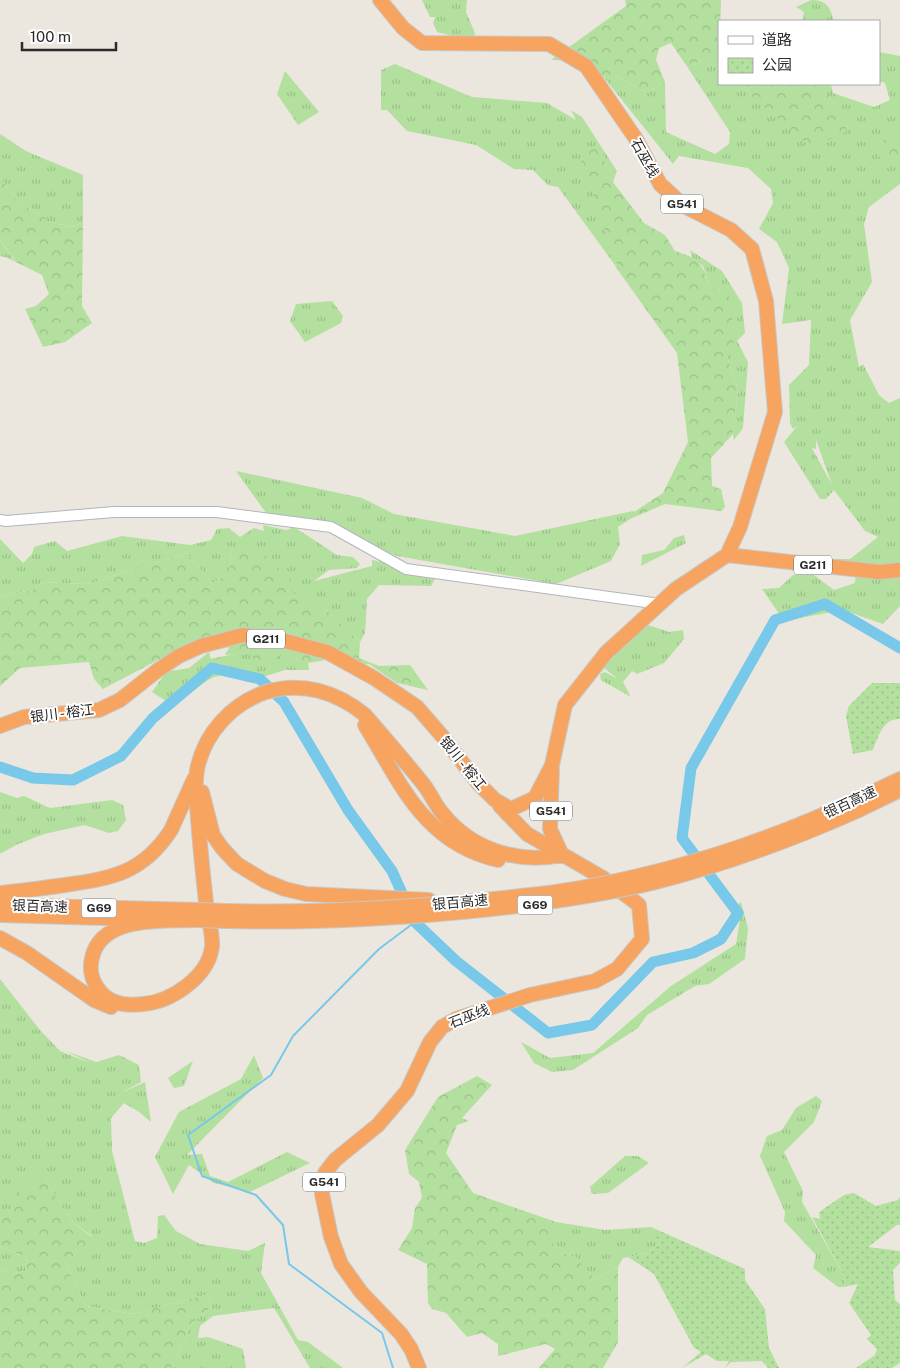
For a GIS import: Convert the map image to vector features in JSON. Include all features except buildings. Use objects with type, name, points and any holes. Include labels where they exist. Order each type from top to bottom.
[{"type":"highway","name":"石巫线","points":[[380,0],[403,28],[422,43],[549,44],[586,66],[636,139],[660,184],[684,206],[731,230],[752,249],[766,302],[775,412],[740,526],[727,555]]},
{"type":"highway","name":"G211","points":[[727,555],[879,572],[900,570]]},
{"type":"highway","name":"银川 - 榕江","points":[[0,726],[24,717],[99,710],[120,700],[179,656],[201,646],[243,635],[284,641],[327,652],[374,678],[416,707],[443,737],[478,783],[495,800],[512,809],[535,798],[552,765],[566,705],[606,653],[676,589],[727,555]]},
{"type":"highway","points":[[0,893],[100,880],[120,874],[139,864],[154,852],[171,830],[197,771],[205,746],[214,730],[226,716],[270,691],[320,691],[339,698],[357,708],[426,787],[437,806],[450,822],[467,836],[486,847],[504,854],[523,858],[562,856]]},
{"type":"highway","points":[[290,691],[328,699],[345,707],[361,719],[423,816],[438,832],[456,844],[476,854],[497,860],[541,861],[562,856]]},
{"type":"highway","points":[[0,938],[27,953],[94,1000],[110,1007],[135,1010],[152,1009],[169,1004],[184,995],[202,978],[212,963],[218,947],[206,850],[201,789],[204,764],[214,741],[230,720],[244,706]]},
{"type":"highway","name":"G541","points":[[552,765],[550,829],[562,856]]},
{"type":"highway","points":[[197,771],[196,789],[200,851],[212,947],[206,961],[187,986],[174,995],[159,1001],[143,1004],[119,1003],[112,1001],[99,990],[92,976],[91,965],[95,949],[105,936],[136,922],[198,915]]},
{"type":"highway","name":"银百高速","points":[[0,905],[306,922],[383,919],[503,908],[589,896],[658,881],[712,866],[801,835],[900,779]]},
{"type":"highway","points":[[201,789],[214,835],[222,848],[238,864],[265,881],[285,889],[311,894],[463,902]]},
{"type":"highway","name":"银百高速","points":[[0,915],[198,915],[342,911],[525,896],[572,889],[679,866],[768,837],[826,814],[900,790]]},
{"type":"highway","points":[[495,800],[527,834],[562,856]]},
{"type":"highway","name":"石巫线","points":[[419,1368],[412,1349],[401,1334],[362,1292],[341,1264],[331,1237],[322,1194],[325,1172],[335,1160],[378,1125],[395,1105],[406,1091],[430,1042],[442,1027],[456,1019],[530,994],[595,981],[617,969],[642,939],[640,905],[602,878],[562,856]]},
{"type":"street","points":[[0,520],[114,512],[217,512],[331,527],[406,569],[660,604]]},
{"type":"green space","points":[[422,0],[467,0],[466,12],[475,33],[472,41],[437,32],[433,23],[435,17],[430,17]]},
{"type":"green space","points":[[625,0],[721,0],[720,20],[718,20],[718,60],[701,60],[688,68],[671,43],[659,48],[656,60],[665,82],[646,93],[615,75],[602,75],[582,61],[551,60],[626,6]]},
{"type":"green space","points":[[811,0],[821,1],[827,5],[834,20],[802,20],[804,12],[796,7]]},
{"type":"green space","points":[[880,52],[900,56],[900,134],[870,145],[882,159],[900,159],[900,184],[869,207],[864,224],[872,282],[850,320],[859,367],[863,364],[879,395],[889,403],[900,398],[900,606],[883,624],[843,610],[784,621],[762,589],[779,588],[793,575],[810,572],[834,590],[855,583],[856,568],[831,563],[835,559],[850,559],[878,537],[865,531],[834,490],[826,499],[820,499],[784,442],[798,425],[793,429],[790,423],[789,385],[809,365],[811,320],[782,324],[789,268],[777,242],[759,229],[773,203],[771,189],[748,168],[679,156],[673,164],[602,75],[615,75],[646,93],[665,82],[666,132],[715,154],[729,144],[730,132],[688,68],[701,60],[718,60],[718,85],[744,85],[752,96],[835,104],[818,85],[831,85],[833,93],[874,107],[890,100],[885,83],[880,81]],"holes":[[[816,440],[832,485],[812,448],[816,449]]]},
{"type":"green space","points":[[395,64],[472,97],[547,103],[576,120],[571,110],[582,117],[617,171],[615,176],[606,168],[604,157],[594,147],[620,272],[558,187],[548,185],[533,170],[514,169],[476,145],[407,131],[387,110],[381,110],[381,70]]},
{"type":"green space","points":[[285,71],[319,112],[298,125],[277,94]]},
{"type":"green space","points":[[744,85],[818,85],[835,104],[847,131],[812,148],[752,96]]},
{"type":"green space","points":[[0,134],[26,151],[83,175],[83,222],[73,227],[48,222],[45,217],[20,204],[0,178]]},
{"type":"green space","points":[[900,134],[900,159],[882,159],[869,145]]},
{"type":"green space","points":[[594,147],[604,157],[606,168],[615,176],[613,182],[644,223],[665,235],[675,251],[689,256],[698,262],[704,270],[709,285],[726,293],[731,300],[734,348],[727,357],[738,388],[733,434],[711,458],[712,486],[721,489],[725,507],[721,511],[665,504],[630,519],[638,514],[634,512],[663,493],[688,442],[677,353],[615,266],[619,270],[581,161]]},
{"type":"green space","points":[[0,178],[20,204],[45,217],[48,222],[73,227],[83,222],[82,306],[92,323],[65,342],[43,347],[25,309],[36,306],[49,294],[42,275],[8,258],[16,261],[0,240]]},
{"type":"green space","points":[[0,240],[16,262],[0,256]]},
{"type":"green space","points":[[690,250],[722,271],[742,303],[745,333],[737,341],[748,362],[743,428],[734,440],[738,388],[727,357],[726,293],[709,285],[703,266],[692,257]]},
{"type":"green space","points":[[332,301],[343,316],[341,323],[305,342],[290,321],[296,304]]},
{"type":"green space","points":[[236,471],[362,498],[394,514],[515,536],[633,511],[638,514],[618,527],[620,544],[611,561],[556,584],[397,556],[294,518],[269,517]]},
{"type":"green space","points":[[263,525],[286,530],[294,527],[337,555],[353,557],[360,564],[357,568],[329,570],[314,581],[372,566],[372,560],[438,573],[431,586],[379,585],[367,599],[365,633],[360,642],[325,609],[282,588],[286,582],[232,550],[229,574],[212,583],[187,553],[88,584],[42,582],[35,589],[0,597],[0,539],[23,563],[32,554],[34,547],[55,541],[67,551],[122,536],[190,545],[211,540],[217,529],[229,528],[240,537],[254,528],[264,531]]},
{"type":"green space","points":[[684,535],[686,543],[641,566],[642,555],[664,550],[674,538]]},
{"type":"green space","points":[[236,546],[258,548],[293,582],[286,582],[283,588],[325,609],[360,642],[359,658],[379,666],[410,665],[428,690],[397,683],[369,664],[357,665],[344,657],[308,663],[282,654],[273,664],[253,659],[251,653],[225,655],[229,648],[221,643],[175,651],[103,689],[94,679],[89,662],[20,668],[0,686],[0,597],[35,589],[42,582],[88,584],[187,553],[212,583],[229,574],[232,550]]},
{"type":"green space","points":[[648,625],[669,632],[683,630],[684,639],[664,663],[637,674],[632,671],[623,682],[631,697],[601,680],[600,674],[605,672],[618,679],[604,668],[604,661],[640,629]]},
{"type":"green space","points":[[209,652],[211,659],[246,653],[282,654],[308,663],[309,670],[285,670],[247,682],[233,676],[222,675],[205,682],[190,693],[171,699],[169,703],[152,692],[166,672],[189,668]]},
{"type":"green space","points":[[872,683],[900,683],[900,719],[885,725],[879,734],[873,750],[853,754],[846,716],[849,706]]},
{"type":"green space","points":[[0,792],[17,798],[24,796],[50,808],[112,800],[123,805],[126,820],[118,831],[109,833],[85,825],[44,834],[16,845],[0,854]]},
{"type":"green space","points":[[741,902],[748,928],[745,959],[709,984],[695,986],[647,1015],[638,1028],[573,1070],[552,1072],[534,1063],[521,1042],[550,1058],[593,1053],[671,986],[736,944],[740,919],[736,906]]},
{"type":"green space","points":[[0,979],[40,1030],[60,1051],[90,1063],[66,1051],[96,1062],[119,1055],[139,1065],[141,1082],[121,1093],[145,1082],[151,1122],[124,1103],[111,1118],[112,1151],[135,1241],[144,1243],[157,1238],[158,1216],[164,1215],[176,1231],[200,1244],[248,1251],[265,1243],[261,1273],[298,1340],[308,1342],[343,1368],[310,1368],[274,1308],[213,1316],[200,1326],[198,1338],[208,1337],[243,1349],[246,1368],[171,1368],[192,1323],[212,1306],[209,1294],[133,1314],[86,1306],[65,1264],[92,1236],[71,1221],[44,1178],[0,1225]]},
{"type":"green space","points":[[254,1055],[263,1078],[187,1155],[202,1154],[210,1176],[228,1182],[287,1152],[310,1163],[250,1192],[214,1183],[189,1165],[173,1194],[155,1157],[179,1112],[241,1079]]},
{"type":"green space","points":[[193,1061],[184,1086],[174,1088],[168,1078]]},
{"type":"green space","points":[[477,1076],[492,1085],[462,1118],[469,1121],[457,1125],[446,1153],[473,1193],[556,1222],[548,1237],[560,1253],[574,1255],[596,1280],[619,1265],[618,1342],[603,1368],[539,1368],[555,1349],[546,1344],[498,1356],[498,1344],[482,1333],[467,1337],[446,1313],[432,1309],[428,1303],[427,1264],[398,1250],[412,1228],[415,1208],[422,1198],[419,1182],[409,1174],[405,1150],[438,1097]]},
{"type":"green space","points":[[816,1096],[822,1101],[814,1122],[784,1152],[803,1191],[802,1202],[845,1277],[844,1287],[838,1287],[813,1268],[816,1255],[784,1221],[785,1212],[760,1156],[767,1136],[782,1130],[796,1108]]},
{"type":"green space","points":[[625,1156],[638,1156],[649,1163],[608,1193],[592,1194],[590,1187]]},
{"type":"green space","points":[[39,1177],[44,1178],[71,1221],[92,1237],[65,1264],[86,1306],[133,1314],[209,1294],[212,1306],[192,1323],[171,1368],[0,1368],[0,1269],[17,1273],[25,1271],[27,1257],[0,1247],[0,1225],[27,1182]]},
{"type":"green space","points":[[854,1193],[876,1206],[898,1200],[900,1197],[900,1225],[897,1225],[868,1247],[900,1251],[900,1263],[893,1270],[895,1300],[900,1304],[900,1363],[892,1368],[856,1368],[875,1355],[877,1349],[867,1339],[871,1335],[849,1303],[858,1284],[844,1287],[845,1277],[812,1217],[820,1219],[819,1212],[844,1195]]},
{"type":"green space","points":[[556,1222],[605,1230],[651,1227],[659,1244],[649,1253],[623,1258],[619,1265],[596,1280],[574,1255],[560,1253],[547,1237]]},
{"type":"green space","points":[[651,1227],[745,1269],[745,1280],[765,1309],[769,1348],[779,1368],[768,1368],[762,1361],[731,1362],[725,1368],[729,1361],[717,1361],[706,1354],[682,1368],[701,1352],[694,1348],[654,1274],[628,1257],[649,1253],[659,1244]]},
{"type":"green space","points":[[0,1247],[27,1257],[25,1271],[17,1273],[0,1269]]},
{"type":"waterway","points":[[0,767],[33,778],[73,780],[121,756],[153,718],[212,668],[260,679],[284,702],[348,810],[392,871],[415,922],[456,961],[548,1033],[592,1025],[653,962],[693,953],[721,939],[738,913],[682,838],[691,768],[775,620],[825,604],[900,648]]},
{"type":"waterway","points":[[393,1368],[382,1333],[289,1264],[283,1225],[256,1195],[202,1176],[188,1135],[271,1075],[293,1036],[379,949],[415,922]]}]
